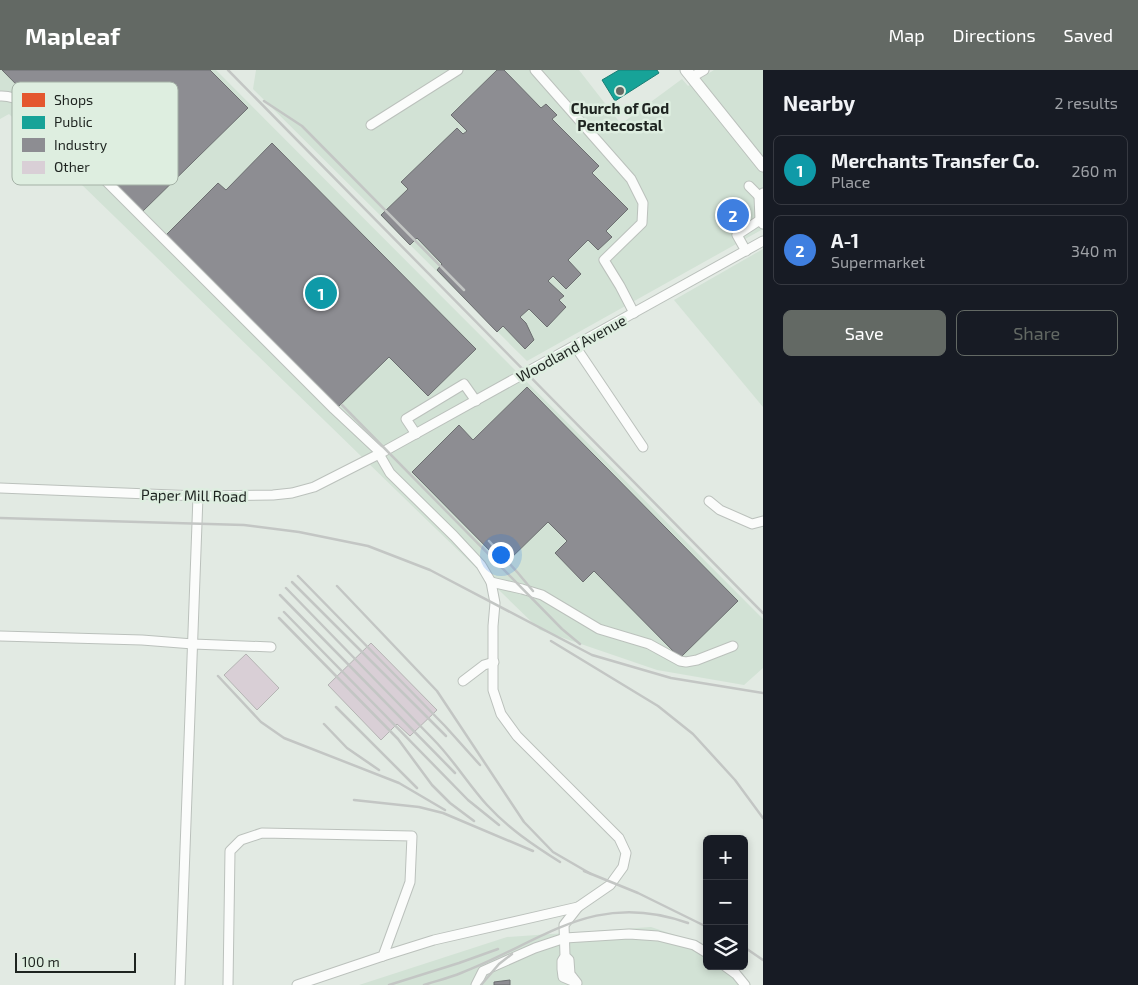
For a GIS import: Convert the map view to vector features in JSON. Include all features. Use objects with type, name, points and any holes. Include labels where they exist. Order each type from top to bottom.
[{"type":"main road","points":[[689,74],[763,166]]},
{"type":"street","points":[[371,125],[458,70]]},
{"type":"street","points":[[535,70],[631,179],[643,203],[642,223],[604,260],[634,313]]},
{"type":"street","points":[[689,74],[704,70]]},
{"type":"street","points":[[110,185],[334,410],[380,453],[390,473],[481,565],[491,582],[495,603],[493,626],[493,690],[495,700],[517,736],[619,838],[626,853],[623,868],[612,883],[578,907],[564,925],[565,956],[562,961],[563,977],[580,984]]},
{"type":"street","points":[[746,251],[737,234],[762,222],[761,195],[748,186]]},
{"type":"street","name":"Woodland Avenue","points":[[380,453],[763,241]]},
{"type":"street","points":[[575,346],[643,447]]},
{"type":"street","points":[[416,434],[406,419],[464,384],[476,400]]},
{"type":"street","name":"Paper Mill Road","points":[[0,488],[198,496],[273,495],[292,493],[314,487],[380,453]]},
{"type":"street","points":[[180,985],[198,496]]},
{"type":"street","points":[[709,501],[720,510],[752,524],[763,521]]},
{"type":"street","points":[[491,582],[542,595],[599,628],[649,644],[680,661],[697,660],[733,646]]},
{"type":"street","points":[[0,636],[142,640],[271,647]]},
{"type":"street","points":[[464,680],[484,665],[494,662]]},
{"type":"street","points":[[228,985],[230,851],[241,840],[262,833],[412,836],[410,882],[383,956]]},
{"type":"street","points":[[297,985],[434,940],[578,907]]},
{"type":"street","points":[[476,985],[483,971],[535,948],[565,938],[629,934],[658,936],[694,945],[703,951]]},
{"type":"street","points":[[730,970],[745,985]]},
{"type":"shaded area","points":[[0,70],[216,70],[763,619],[763,668],[744,685],[657,670],[540,630],[82,185],[178,185],[178,82],[12,82],[12,117],[9,114],[0,119]]},
{"type":"shaded area","points":[[256,70],[579,70],[621,124],[682,79],[688,86],[714,70],[763,70],[763,229],[527,361],[253,89]]},
{"type":"shaded area","points":[[763,249],[763,407],[674,300]]},
{"type":"shaded area","points":[[651,927],[703,945],[703,970],[736,970],[751,985],[359,985],[507,937]]},
{"type":"building: Shops","points":[[735,202],[746,216],[731,228],[719,214]]},
{"type":"building: Public","name":"Church of God Pentecostal","points":[[619,70],[657,70],[659,73],[615,101],[602,80]]},
{"type":"building: Industry","points":[[2,70],[210,70],[248,108],[178,177],[178,82],[14,82]]},
{"type":"building: Industry","points":[[497,70],[504,70],[541,108],[546,104],[557,115],[552,119],[599,166],[592,173],[628,209],[606,231],[612,237],[598,250],[588,240],[568,260],[581,274],[566,289],[553,276],[548,281],[564,296],[559,300],[566,307],[547,327],[529,309],[520,317],[526,323],[534,340],[525,349],[503,326],[497,332],[437,270],[442,264],[417,238],[410,245],[381,215],[408,189],[401,182],[457,128],[463,134],[467,131],[451,115]]},
{"type":"building: Industry","points":[[272,143],[476,349],[428,396],[389,357],[336,409],[165,236],[218,183],[226,190]]},
{"type":"building: Industry","points":[[115,185],[170,185],[142,212]]},
{"type":"building: Industry","points":[[527,387],[738,601],[680,658],[594,571],[583,582],[555,553],[567,541],[548,522],[504,565],[412,472],[459,425],[473,440]]},
{"type":"building: Industry","points":[[510,980],[510,985],[494,985],[494,982]]},
{"type":"building: Other","points":[[371,643],[437,710],[410,736],[397,724],[381,740],[328,685]]},
{"type":"building: Other","points":[[246,654],[279,688],[257,710],[224,675]]},
{"type":"railway","points":[[228,70],[763,613]]},
{"type":"railway","points":[[264,101],[302,126],[464,290]]},
{"type":"railway","points":[[342,405],[562,629],[580,644]]},
{"type":"railway","points":[[0,518],[244,525],[299,532],[368,546],[430,570],[592,655],[671,678],[763,693]]},
{"type":"railway","points":[[489,541],[533,591]]},
{"type":"railway","points":[[298,576],[445,726],[480,765]]},
{"type":"railway","points":[[292,582],[446,736]]},
{"type":"railway","points":[[337,586],[437,691],[524,822],[553,852],[591,874]]},
{"type":"railway","points":[[286,588],[440,747],[495,813],[521,836],[560,862]]},
{"type":"railway","points":[[280,595],[455,773]]},
{"type":"railway","points":[[284,612],[468,800],[499,825]]},
{"type":"railway","points":[[279,618],[398,739],[432,785],[450,803],[474,821]]},
{"type":"railway","points":[[551,641],[658,706],[693,734],[735,780],[763,818]]},
{"type":"railway","points":[[218,676],[261,722],[284,738],[399,783],[445,810]]},
{"type":"railway","points":[[336,707],[417,788]]},
{"type":"railway","points":[[324,724],[347,748],[379,770]]},
{"type":"railway","points":[[354,800],[419,807],[443,813],[533,851]]},
{"type":"railway","points":[[584,871],[638,893],[703,925]]},
{"type":"railway","points":[[424,985],[461,973],[570,924],[596,916],[624,912],[655,914],[688,923]]},
{"type":"railway","points":[[389,985],[498,949]]},
{"type":"railway","points":[[748,950],[763,960]]},
{"type":"railway","points":[[481,985],[499,964],[512,954]]},
{"type":"place","name":"Church of God Pentecostal","points":[[620,91]]},
{"type":"place","name":"A-1","points":[[733,215]]},
{"type":"place","name":"Merchants Transfer Co.","points":[[321,293]]}]
